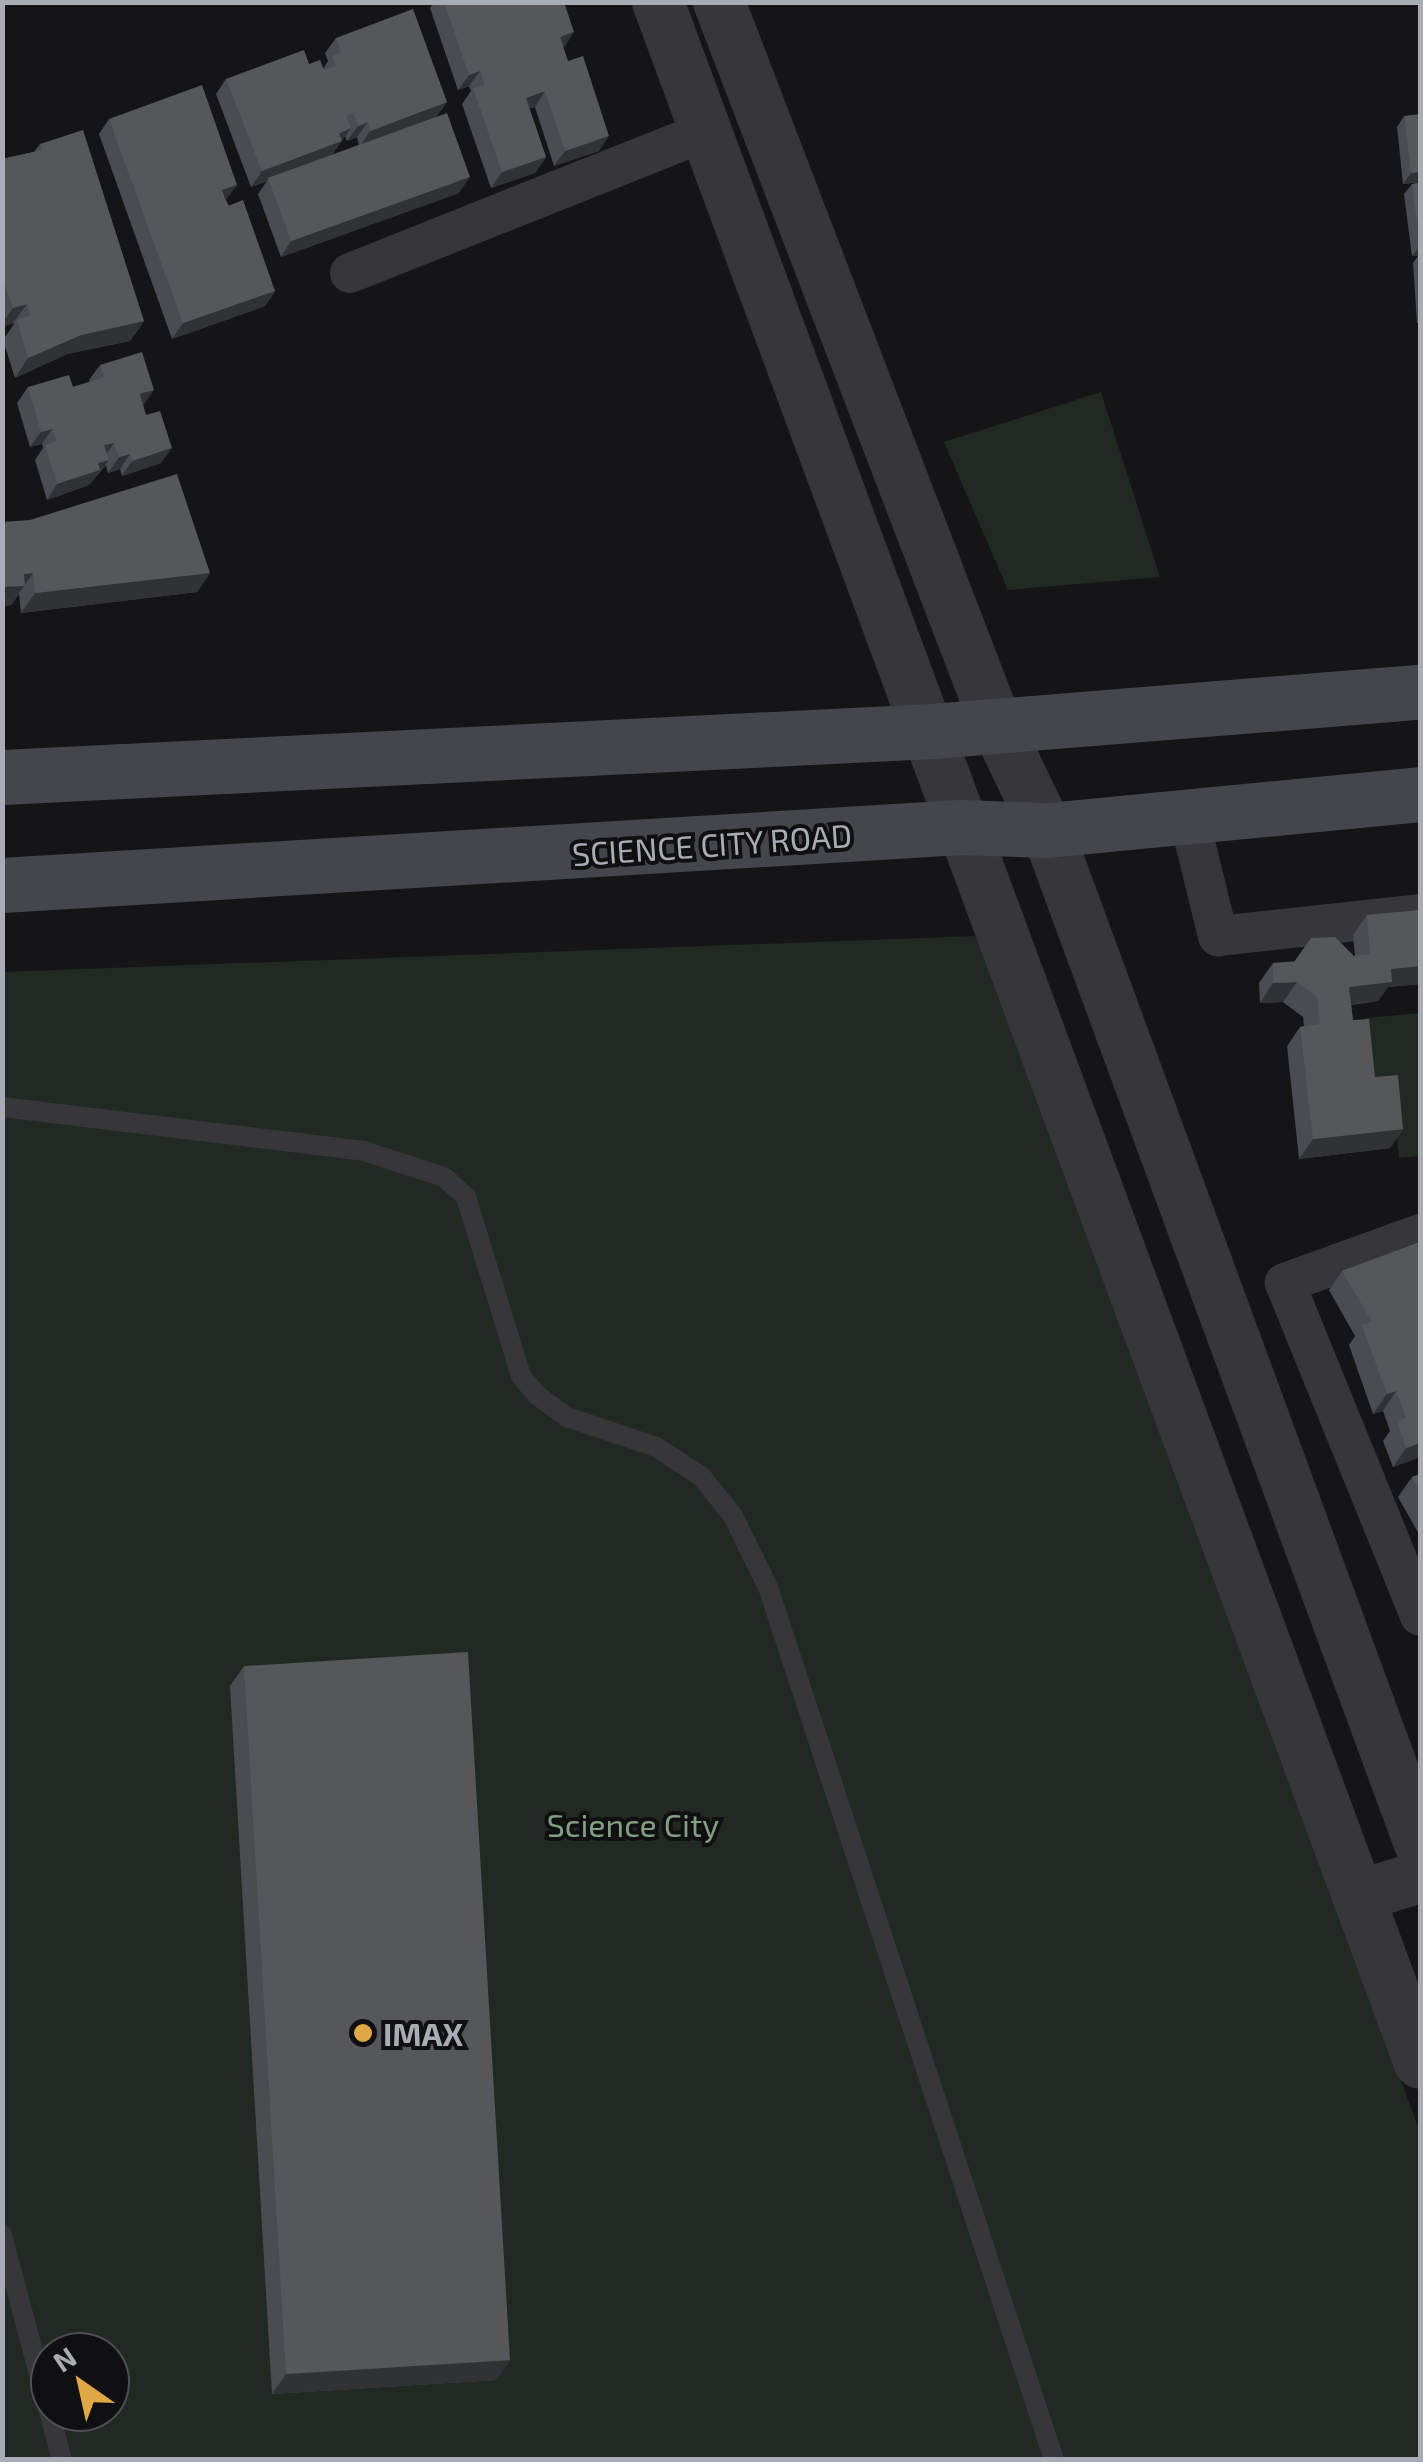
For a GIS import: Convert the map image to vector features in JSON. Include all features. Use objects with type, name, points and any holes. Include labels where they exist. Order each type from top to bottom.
[{"type":"main road","points":[[2,777],[932,731],[1420,692]]},
{"type":"main road","name":"SCIENCE CITY ROAD","points":[[2,885],[960,827],[1047,830],[1420,794]]},
{"type":"street","points":[[658,2],[932,731],[960,827],[1420,2063]]},
{"type":"street","points":[[719,2],[996,724],[1047,830],[1407,1770],[1420,1844]]},
{"type":"street","points":[[350,272],[705,132]]},
{"type":"street","points":[[1189,818],[1218,936],[1420,914]]},
{"type":"street","points":[[1420,1234],[1286,1282],[1420,1616]]},
{"type":"street","points":[[1359,1896],[1420,1877]]},
{"type":"lane","points":[[2,1107],[364,1151],[444,1177],[474,1214],[492,1294],[521,1376],[538,1396],[567,1417],[656,1447],[701,1476],[733,1516],[768,1587],[1054,2460]]},
{"type":"lane","points":[[2,2235],[62,2460]]},
{"type":"green space","points":[[1101,392],[1160,577],[1008,590],[944,442]]},
{"type":"green space","name":"Science City","points":[[977,936],[1420,2132],[1420,2459],[3,2459],[2,972]]},
{"type":"green space","points":[[1420,1013],[1420,1156],[1399,1158],[1391,1079],[1373,1081],[1366,1018]]},
{"type":"building","points":[[444,2],[564,2],[574,32],[560,37],[568,61],[583,56],[609,136],[565,151],[545,91],[526,98],[546,157],[502,172],[473,88],[485,85],[480,71],[469,75]]},
{"type":"building","points":[[413,9],[447,102],[370,131],[368,122],[358,126],[353,113],[346,116],[351,128],[339,133],[342,141],[262,171],[226,79],[304,50],[309,64],[320,60],[324,70],[336,66],[332,56],[341,52],[336,38]]},
{"type":"building","points":[[202,85],[237,185],[222,190],[228,206],[243,200],[275,291],[183,323],[109,119]]},
{"type":"building","points":[[447,113],[470,177],[291,241],[268,178]]},
{"type":"building","points":[[1420,114],[1420,172],[1411,173],[1404,116]]},
{"type":"building","points":[[83,130],[144,321],[81,335],[28,358],[17,320],[31,315],[27,304],[13,308],[2,275],[2,159],[42,150],[40,144]]},
{"type":"building","points":[[1420,183],[1420,246],[1412,184]]},
{"type":"building","points":[[142,352],[154,390],[140,394],[146,415],[160,411],[172,448],[132,461],[130,454],[119,457],[114,443],[104,445],[109,460],[98,463],[100,470],[57,484],[45,445],[57,441],[52,429],[41,432],[28,387],[69,375],[73,387],[104,377],[100,365]]},
{"type":"building","points":[[177,474],[210,573],[35,593],[33,573],[24,574],[25,586],[2,587],[2,522],[30,520]]},
{"type":"building","points":[[1420,910],[1420,966],[1391,969],[1392,982],[1349,987],[1353,1020],[1369,1019],[1375,1077],[1398,1075],[1403,1129],[1313,1139],[1300,1027],[1320,1024],[1317,997],[1297,982],[1273,983],[1273,963],[1294,962],[1311,938],[1335,937],[1354,956],[1370,954],[1367,915]]},
{"type":"building","points":[[1420,1242],[1420,1443],[1406,1448],[1397,1421],[1406,1418],[1396,1391],[1387,1394],[1362,1325],[1372,1322],[1342,1271]]},
{"type":"building","points":[[1420,1474],[1420,1492],[1412,1477]]},
{"type":"building","name":"IMAX","points":[[468,1652],[510,2360],[286,2374],[244,1666]]},
{"type":"place","name":"IMAX","points":[[363,2033]]}]
